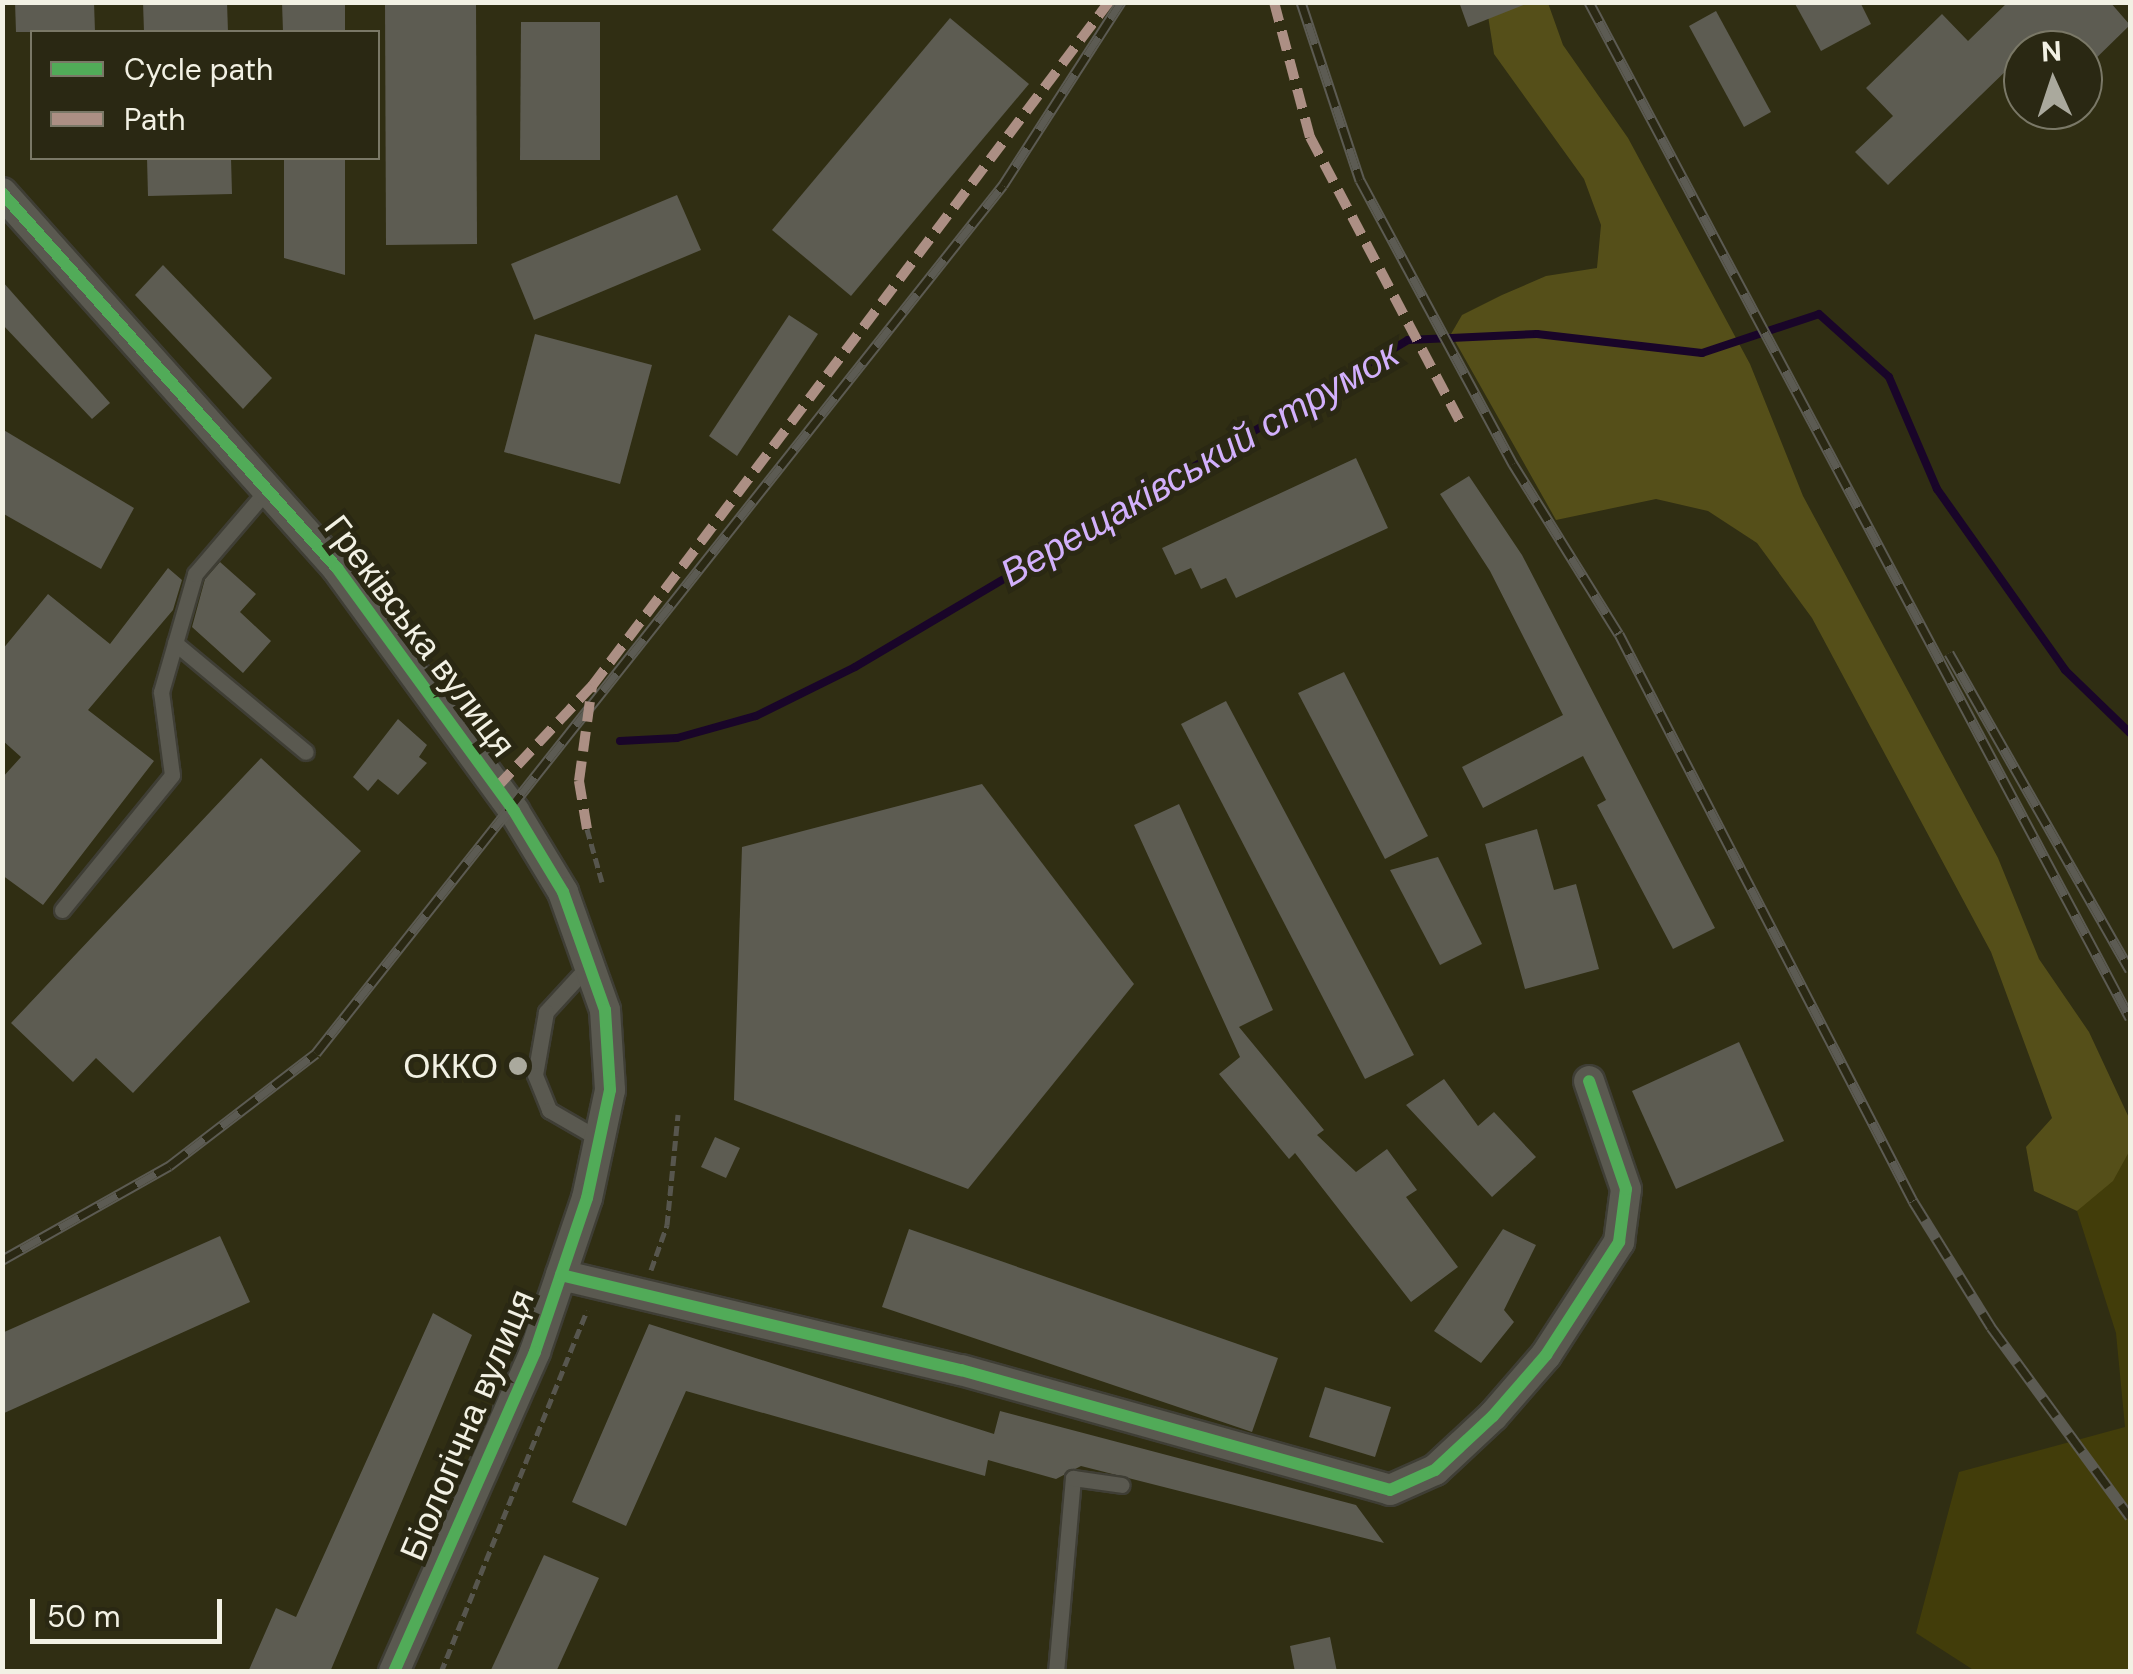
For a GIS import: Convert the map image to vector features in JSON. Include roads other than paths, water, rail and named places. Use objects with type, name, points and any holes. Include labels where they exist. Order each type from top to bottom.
[{"type":"street","name":"Греківська вулиця","points":[[2,193],[337,568],[514,810],[563,892],[589,964],[611,1049],[600,1139],[587,1198]]},
{"type":"street","points":[[561,1274],[644,1282],[1390,1490],[1436,1470],[1493,1416],[1546,1356],[1619,1242],[1626,1190],[1589,1081]]},
{"type":"street","name":"Біологічна вулиця","points":[[394,1672],[536,1352],[587,1198]]},
{"type":"lane","points":[[62,910],[172,775],[160,692],[196,574],[267,490]]},
{"type":"lane","points":[[175,643],[306,752]]},
{"type":"lane","points":[[589,964],[546,1012],[535,1074],[549,1110],[600,1139]]},
{"type":"lane","points":[[1056,1672],[1073,1478],[1122,1485]]},
{"type":"waterway","name":"Верещаківський струмок","points":[[620,741],[677,738],[756,716],[855,667],[1408,340],[1537,334],[1702,353],[1819,314],[1889,377],[1937,489],[2065,670],[2130,733]]},
{"type":"railway","points":[[2,1260],[169,1166],[316,1053],[1003,185],[1121,2]]},
{"type":"railway","points":[[1301,2],[1360,180],[1513,464],[1619,634],[1913,1201],[1991,1327],[2130,1517]]},
{"type":"railway","points":[[1589,2],[2130,1018]]},
{"type":"railway","points":[[1949,653],[2130,970]]},
{"type":"place","name":"ОККО","points":[[518,1066]]}]
